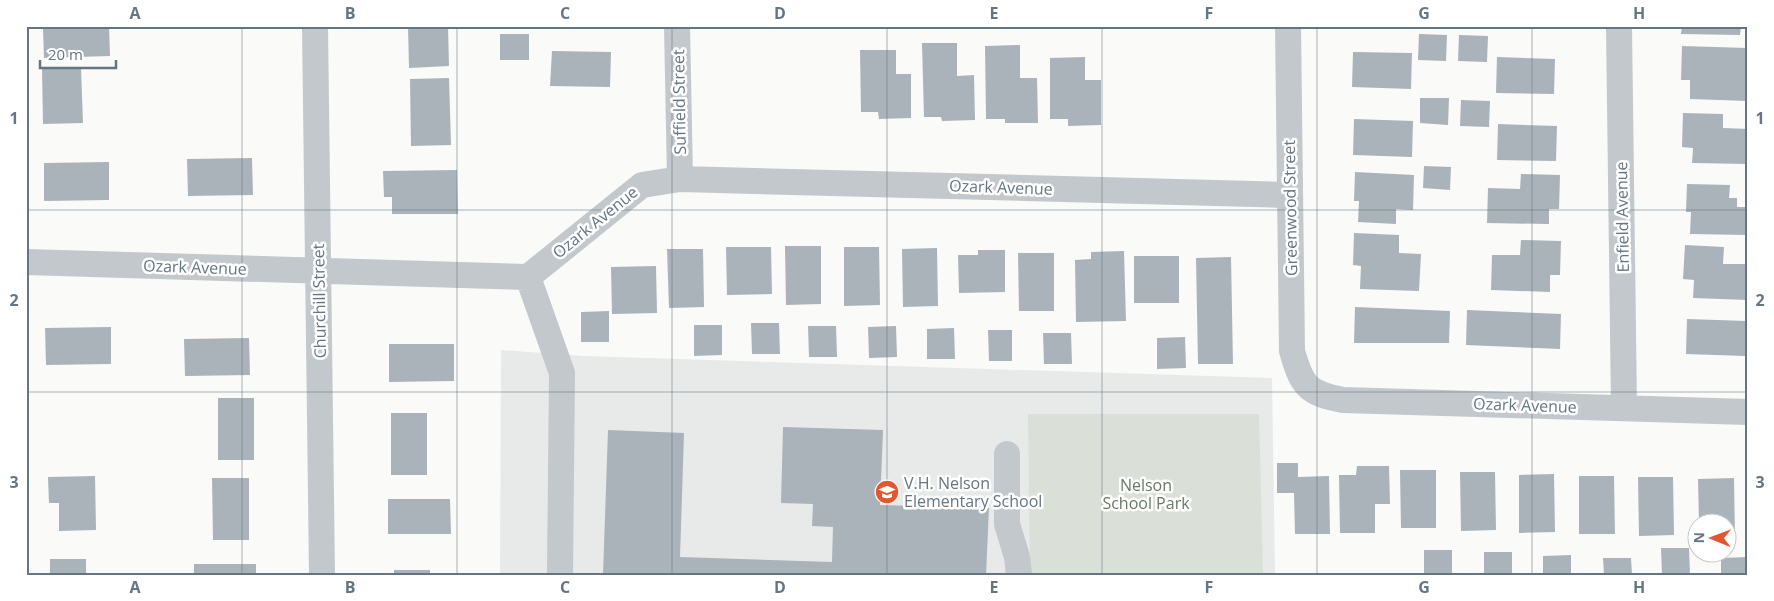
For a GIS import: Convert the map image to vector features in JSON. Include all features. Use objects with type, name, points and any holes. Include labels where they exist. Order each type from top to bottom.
[{"type":"street","name":"Churchill Street","points":[[315,26],[322,575]]},
{"type":"street","name":"Suffield Street","points":[[678,26],[680,179]]},
{"type":"street","name":"Greenwood Street","points":[[1288,26],[1292,351],[1298,374],[1306,386]]},
{"type":"street","name":"Enfield Avenue","points":[[1620,26],[1624,408]]},
{"type":"street","name":"Ozark Avenue","points":[[26,262],[528,277],[642,185],[680,179],[1290,195]]},
{"type":"street","points":[[528,277],[562,373],[560,575]]},
{"type":"street","name":"Ozark Avenue","points":[[1306,386],[1324,396],[1343,400],[1748,412]]},
{"type":"street","points":[[1007,454],[1007,524],[1017,557],[1019,575]]},
{"type":"shaded area","name":"V.H. Nelson Elementary School","points":[[501,350],[584,356],[1272,378],[1275,575],[500,575]]},
{"type":"green space","name":"Nelson School Park","points":[[1028,414],[1259,414],[1263,575],[1030,575]]},
{"type":"building","points":[[73,26],[109,26],[110,56],[44,58],[43,29],[73,28]]},
{"type":"building","points":[[408,26],[448,26],[449,66],[409,68]]},
{"type":"building","points":[[1682,26],[1741,26],[1740,35],[1681,34]]},
{"type":"building","points":[[500,34],[529,34],[529,60],[500,60]]},
{"type":"building","points":[[1419,34],[1447,35],[1446,61],[1418,60]]},
{"type":"building","points":[[1459,35],[1488,36],[1487,62],[1458,61]]},
{"type":"building","points":[[922,43],[957,43],[957,76],[974,75],[975,120],[942,121],[941,117],[924,117]]},
{"type":"building","points":[[1020,45],[1020,78],[1037,78],[1038,123],[1005,123],[1005,119],[986,119],[985,46]]},
{"type":"building","points":[[1682,46],[1748,48],[1748,101],[1690,99],[1690,80],[1681,80]]},
{"type":"building","points":[[860,50],[896,50],[896,74],[911,74],[911,118],[879,119],[878,112],[861,112]]},
{"type":"building","points":[[552,51],[611,52],[610,87],[550,86]]},
{"type":"building","points":[[1353,52],[1412,53],[1411,89],[1352,87]]},
{"type":"building","points":[[1085,57],[1085,80],[1101,80],[1101,125],[1068,126],[1068,119],[1050,119],[1050,58]]},
{"type":"building","points":[[1497,57],[1555,59],[1554,94],[1496,93]]},
{"type":"building","points":[[81,68],[83,123],[43,124],[42,69]]},
{"type":"building","points":[[449,78],[451,145],[411,146],[410,79]]},
{"type":"building","points":[[1420,98],[1449,98],[1448,125],[1420,123]]},
{"type":"building","points":[[1461,100],[1490,101],[1489,127],[1460,126]]},
{"type":"building","points":[[1683,113],[1723,114],[1723,128],[1748,129],[1748,164],[1692,163],[1693,148],[1682,147]]},
{"type":"building","points":[[1354,119],[1413,121],[1412,157],[1353,155]]},
{"type":"building","points":[[1498,124],[1557,126],[1556,161],[1497,160]]},
{"type":"building","points":[[252,158],[253,195],[188,196],[187,159]]},
{"type":"building","points":[[109,162],[109,200],[44,201],[44,163]]},
{"type":"building","points":[[1424,166],[1451,167],[1450,190],[1423,188]]},
{"type":"building","points":[[457,170],[458,214],[392,214],[392,197],[384,197],[383,171]]},
{"type":"building","points":[[1355,172],[1414,175],[1413,210],[1396,209],[1396,224],[1358,222],[1359,201],[1354,201]]},
{"type":"building","points":[[1521,174],[1560,175],[1559,209],[1549,209],[1549,224],[1487,223],[1488,188],[1520,189]]},
{"type":"building","points":[[1687,184],[1730,185],[1729,198],[1737,198],[1737,207],[1748,207],[1748,235],[1690,234],[1691,212],[1686,212]]},
{"type":"building","points":[[1354,233],[1399,235],[1399,253],[1421,254],[1419,291],[1360,289],[1361,266],[1353,265]]},
{"type":"building","points":[[1521,240],[1561,241],[1560,275],[1550,275],[1550,292],[1491,290],[1492,255],[1520,255]]},
{"type":"building","points":[[1685,245],[1724,247],[1723,264],[1748,264],[1748,300],[1693,298],[1694,280],[1683,279]]},
{"type":"building","points":[[785,246],[821,246],[821,304],[786,305]]},
{"type":"building","points":[[726,247],[771,247],[772,294],[727,295]]},
{"type":"building","points":[[844,247],[879,247],[880,305],[844,306]]},
{"type":"building","points":[[937,248],[938,306],[903,307],[902,249]]},
{"type":"building","points":[[667,249],[703,249],[704,307],[669,308]]},
{"type":"building","points":[[978,250],[1005,250],[1005,292],[959,293],[958,255],[978,255]]},
{"type":"building","points":[[1124,251],[1126,321],[1076,322],[1075,260],[1091,259],[1091,252]]},
{"type":"building","points":[[1018,253],[1054,253],[1054,311],[1019,311]]},
{"type":"building","points":[[1134,256],[1179,256],[1179,303],[1134,303]]},
{"type":"building","points":[[1231,257],[1233,364],[1198,364],[1196,258]]},
{"type":"building","points":[[656,266],[657,313],[612,314],[611,267]]},
{"type":"building","points":[[1355,307],[1450,311],[1449,343],[1354,343]]},
{"type":"building","points":[[1467,310],[1561,314],[1560,349],[1466,345]]},
{"type":"building","points":[[609,311],[609,342],[581,342],[581,312]]},
{"type":"building","points":[[1687,319],[1746,321],[1745,356],[1686,354]]},
{"type":"building","points":[[751,323],[779,323],[780,354],[752,354]]},
{"type":"building","points":[[694,325],[722,325],[722,355],[694,356]]},
{"type":"building","points":[[808,326],[836,326],[837,357],[809,357]]},
{"type":"building","points":[[896,326],[897,357],[869,358],[868,327]]},
{"type":"building","points":[[111,327],[111,364],[46,365],[45,328]]},
{"type":"building","points":[[954,328],[955,359],[927,359],[927,329]]},
{"type":"building","points":[[988,330],[1012,330],[1012,361],[989,361]]},
{"type":"building","points":[[1043,333],[1071,333],[1072,364],[1044,364]]},
{"type":"building","points":[[1185,337],[1186,368],[1157,369],[1157,338]]},
{"type":"building","points":[[249,338],[250,375],[185,376],[184,339]]},
{"type":"building","points":[[389,344],[454,344],[454,381],[389,382]]},
{"type":"building","points":[[218,398],[254,398],[254,460],[218,460]]},
{"type":"building","points":[[391,413],[427,413],[427,475],[391,475]]},
{"type":"building","points":[[783,427],[883,430],[880,505],[989,508],[986,575],[603,575],[608,430],[684,433],[680,557],[832,562],[833,527],[812,526],[813,504],[781,503]]},
{"type":"building","points":[[1277,463],[1298,463],[1298,477],[1329,476],[1330,534],[1295,534],[1294,493],[1277,493]]},
{"type":"building","points":[[1357,466],[1389,466],[1390,504],[1375,504],[1375,533],[1340,533],[1339,475],[1356,475]]},
{"type":"building","points":[[1400,470],[1436,470],[1436,528],[1401,528]]},
{"type":"building","points":[[1460,472],[1495,472],[1496,530],[1461,531]]},
{"type":"building","points":[[1554,474],[1555,532],[1519,533],[1519,475]]},
{"type":"building","points":[[95,476],[96,530],[59,531],[59,503],[49,503],[48,477]]},
{"type":"building","points":[[1579,476],[1614,476],[1615,534],[1579,534]]},
{"type":"building","points":[[1638,477],[1673,477],[1674,535],[1639,536]]},
{"type":"building","points":[[212,478],[249,478],[249,540],[213,540]]},
{"type":"building","points":[[1734,478],[1735,514],[1699,514],[1698,479]]},
{"type":"building","points":[[388,499],[450,499],[451,534],[388,534]]},
{"type":"building","points":[[1661,548],[1686,548],[1686,564],[1690,564],[1690,575],[1662,575]]},
{"type":"building","points":[[1424,550],[1452,550],[1452,575],[1424,575]]},
{"type":"building","points":[[1484,552],[1512,552],[1512,575],[1484,575]]},
{"type":"building","points":[[1571,555],[1571,575],[1543,575],[1543,556]]},
{"type":"building","points":[[1736,557],[1748,557],[1748,575],[1721,575],[1721,564],[1736,564]]},
{"type":"building","points":[[1603,558],[1631,558],[1632,575],[1604,575]]},
{"type":"building","points":[[50,559],[86,559],[86,575],[50,575]]},
{"type":"building","points":[[194,564],[256,564],[256,575],[194,575]]},
{"type":"building","points":[[394,570],[430,570],[430,575],[394,575]]},
{"type":"place","name":"V.H. Nelson Elementary School","points":[[887,492]]}]
